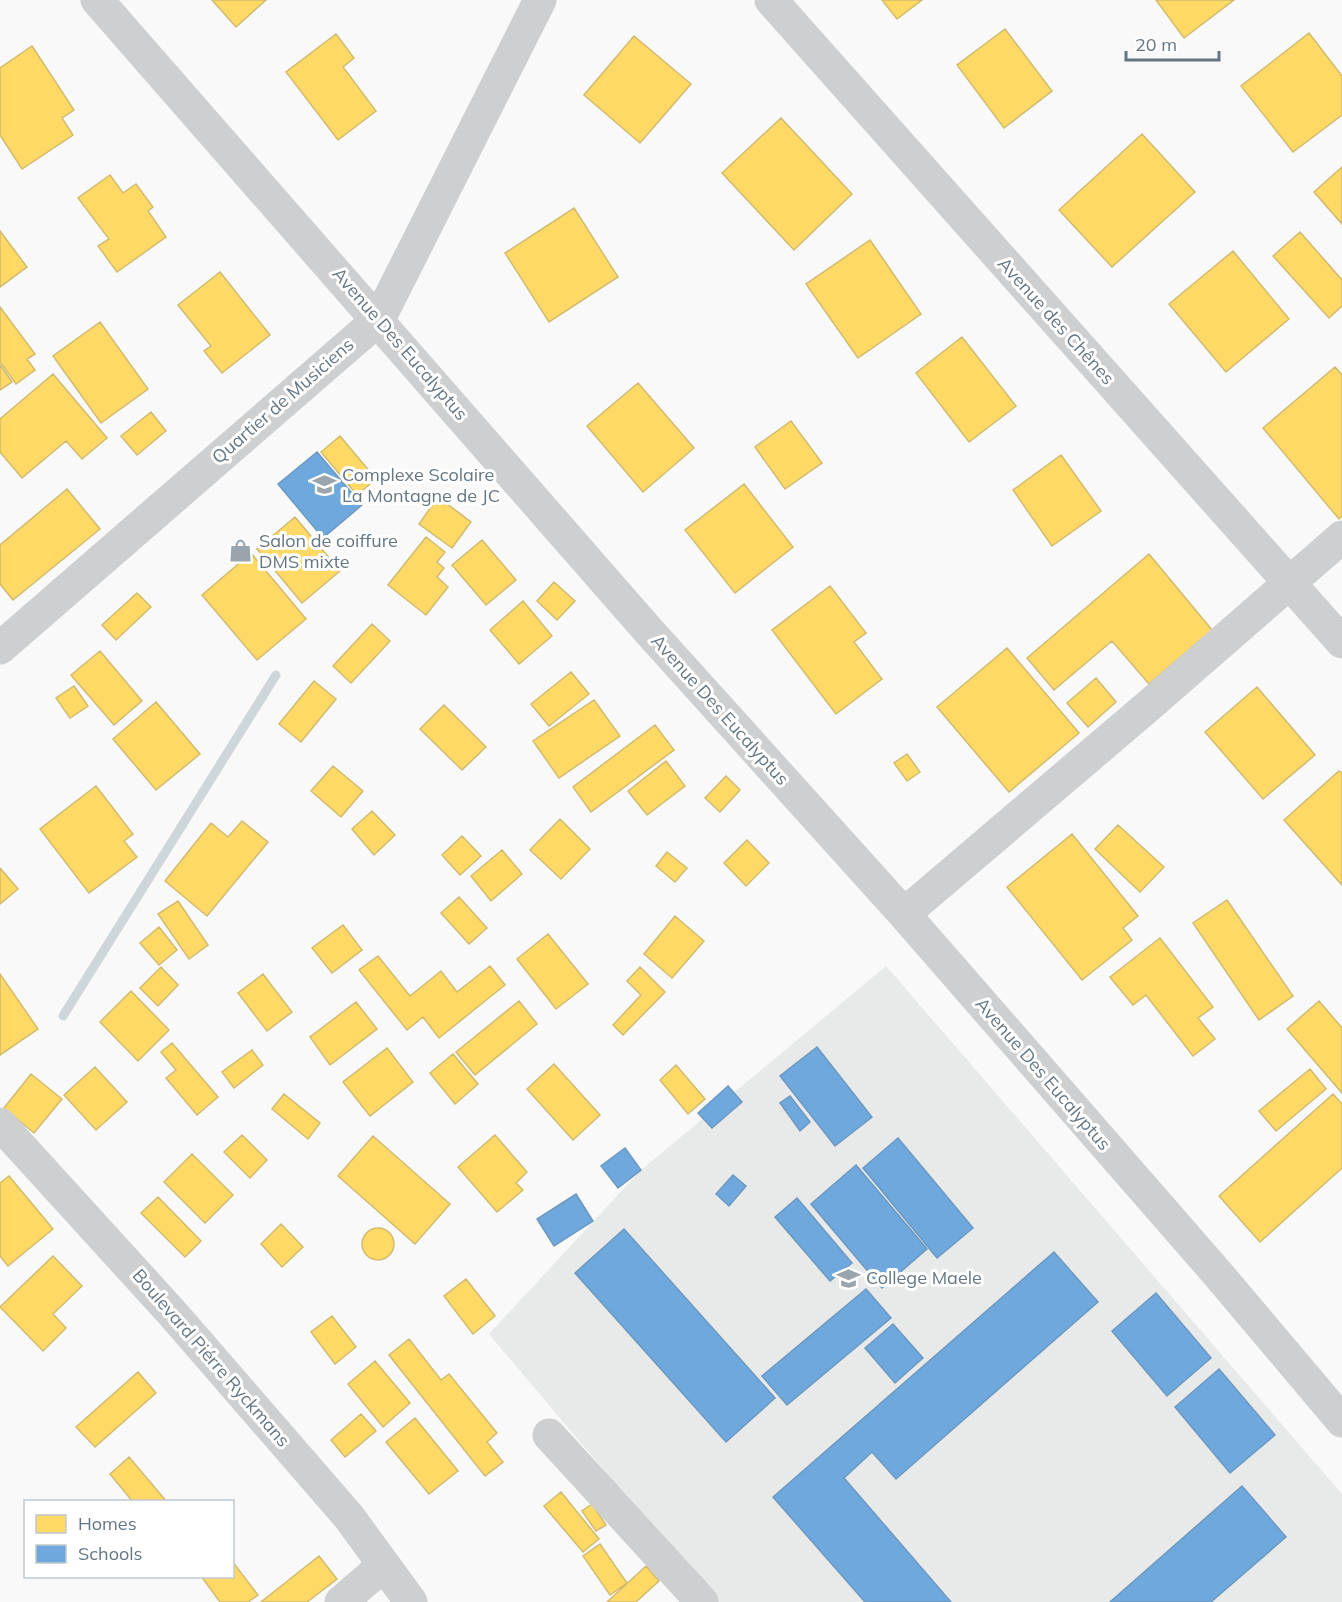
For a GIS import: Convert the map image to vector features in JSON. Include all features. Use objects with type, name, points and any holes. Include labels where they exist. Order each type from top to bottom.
[{"type":"street","name":"Avenue Des Eucalyptus","points":[[97,0],[379,319],[647,629],[904,914],[1217,1273],[1342,1421]]},
{"type":"street","name":"Quartier de Musiciens","points":[[0,648],[379,319],[540,0]]},
{"type":"street","name":"Avenue des Chênes","points":[[771,0],[1342,642]]},
{"type":"street","points":[[904,914],[1342,537]]},
{"type":"street","name":"Boulevard Piérre Ryckmans","points":[[0,1124],[173,1314],[349,1517],[411,1602]]},
{"type":"street","points":[[549,1435],[702,1602]]},
{"type":"street","points":[[341,1602],[384,1565]]},
{"type":"shaded area","name":"College Maele","points":[[886,966],[1342,1494],[1342,1602],[715,1602],[489,1334],[641,1170]]},
{"type":"building: Homes","points":[[212,0],[266,0],[236,27]]},
{"type":"building: Homes","points":[[882,0],[922,0],[897,19]]},
{"type":"building: Homes","points":[[1156,0],[1234,0],[1184,38]]},
{"type":"building: Homes","points":[[1005,29],[1052,91],[1004,128],[957,65]]},
{"type":"building: Homes","points":[[1309,33],[1342,76],[1342,115],[1293,152],[1241,86]]},
{"type":"building: Homes","points":[[336,34],[354,58],[343,67],[376,111],[338,140],[286,72]]},
{"type":"building: Homes","points":[[634,36],[691,84],[640,143],[584,95]]},
{"type":"building: Homes","points":[[32,46],[74,110],[62,118],[73,135],[22,169],[0,135],[0,68]]},
{"type":"building: Homes","points":[[781,118],[852,194],[794,250],[722,173]]},
{"type":"building: Homes","points":[[1142,134],[1195,192],[1112,267],[1059,210]]},
{"type":"building: Homes","points":[[1342,167],[1342,224],[1314,192]]},
{"type":"building: Homes","points":[[110,175],[123,193],[136,184],[153,207],[148,211],[166,237],[117,272],[98,246],[109,239],[78,198]]},
{"type":"building: Homes","points":[[574,208],[618,277],[549,322],[505,253]]},
{"type":"building: Homes","points":[[0,231],[27,267],[0,287]]},
{"type":"building: Homes","points":[[1300,232],[1342,280],[1342,306],[1329,318],[1273,256]]},
{"type":"building: Homes","points":[[870,240],[921,314],[858,358],[806,284]]},
{"type":"building: Homes","points":[[1233,251],[1289,319],[1226,372],[1169,304]]},
{"type":"building: Homes","points":[[220,272],[270,335],[222,373],[204,351],[211,346],[178,305]]},
{"type":"building: Homes","points":[[0,307],[35,354],[27,359],[35,370],[16,384],[0,362]]},
{"type":"building: Homes","points":[[100,322],[148,389],[101,423],[53,356]]},
{"type":"building: Homes","points":[[962,337],[1016,406],[969,442],[916,373]]},
{"type":"building: Homes","points":[[0,365],[12,382],[0,390]]},
{"type":"building: Homes","points":[[1335,367],[1342,375],[1342,516],[1339,519],[1263,428]]},
{"type":"building: Homes","points":[[53,374],[107,438],[82,459],[66,441],[22,478],[0,452],[0,419]]},
{"type":"building: Homes","points":[[638,383],[694,448],[643,492],[587,426]]},
{"type":"building: Homes","points":[[151,412],[166,431],[137,455],[121,436]]},
{"type":"building: Homes","points":[[791,421],[822,463],[785,489],[755,447]]},
{"type":"building: Homes","points":[[340,436],[376,479],[357,495],[321,452]]},
{"type":"building: Homes","points":[[1061,455],[1101,511],[1052,546],[1013,490]]},
{"type":"building: Homes","points":[[744,484],[793,547],[735,593],[685,530]]},
{"type":"building: Homes","points":[[67,489],[100,529],[13,600],[0,584],[0,545]]},
{"type":"building: Homes","points":[[438,497],[471,522],[452,548],[419,524]]},
{"type":"building: Homes","points":[[295,517],[340,571],[302,603],[257,549]]},
{"type":"building: Homes","points":[[426,537],[445,552],[437,562],[444,568],[437,577],[448,587],[426,615],[388,585]]},
{"type":"building: Homes","points":[[482,540],[516,580],[486,605],[452,565]]},
{"type":"building: Homes","points":[[251,553],[306,619],[257,660],[202,595]]},
{"type":"building: Homes","points":[[1149,554],[1212,630],[1149,684],[1112,641],[1054,690],[1027,658]]},
{"type":"building: Homes","points":[[554,582],[575,601],[557,620],[537,601]]},
{"type":"building: Homes","points":[[830,586],[866,633],[854,642],[882,679],[836,714],[772,630]]},
{"type":"building: Homes","points":[[137,593],[151,607],[116,640],[102,625]]},
{"type":"building: Homes","points":[[523,601],[552,636],[519,664],[490,630]]},
{"type":"building: Homes","points":[[372,624],[390,641],[351,683],[333,666]]},
{"type":"building: Homes","points":[[1007,648],[1079,733],[1009,792],[937,707]]},
{"type":"building: Homes","points":[[100,651],[142,701],[114,725],[71,675]]},
{"type":"building: Homes","points":[[571,672],[589,694],[549,726],[531,704]]},
{"type":"building: Homes","points":[[1096,678],[1116,702],[1088,727],[1067,703]]},
{"type":"building: Homes","points":[[314,681],[336,699],[301,742],[279,724]]},
{"type":"building: Homes","points":[[74,686],[88,706],[70,718],[56,698]]},
{"type":"building: Homes","points":[[1257,687],[1315,755],[1263,799],[1205,732]]},
{"type":"building: Homes","points":[[594,700],[620,736],[559,778],[533,741]]},
{"type":"building: Homes","points":[[156,702],[200,754],[156,790],[113,739]]},
{"type":"building: Homes","points":[[444,705],[486,747],[462,770],[420,729]]},
{"type":"building: Homes","points":[[655,725],[674,750],[591,812],[573,787]]},
{"type":"building: Homes","points":[[907,754],[920,772],[907,781],[894,763]]},
{"type":"building: Homes","points":[[666,761],[685,786],[647,815],[628,791]]},
{"type":"building: Homes","points":[[333,766],[363,791],[341,817],[311,791]]},
{"type":"building: Homes","points":[[1339,771],[1342,773],[1342,885],[1284,820]]},
{"type":"building: Homes","points":[[726,776],[740,790],[720,812],[705,798]]},
{"type":"building: Homes","points":[[96,786],[133,834],[124,841],[137,857],[89,893],[40,829]]},
{"type":"building: Homes","points":[[372,811],[395,835],[374,855],[352,829]]},
{"type":"building: Homes","points":[[560,819],[590,849],[561,879],[530,850]]},
{"type":"building: Homes","points":[[242,821],[268,842],[207,916],[165,881],[211,823],[228,837]]},
{"type":"building: Homes","points":[[1118,825],[1164,867],[1140,892],[1095,849]]},
{"type":"building: Homes","points":[[1072,834],[1138,916],[1123,928],[1132,940],[1082,980],[1007,887]]},
{"type":"building: Homes","points":[[462,836],[481,856],[460,875],[442,855]]},
{"type":"building: Homes","points":[[747,840],[769,863],[746,886],[724,863]]},
{"type":"building: Homes","points":[[502,850],[522,874],[491,901],[471,876]]},
{"type":"building: Homes","points":[[667,852],[687,868],[675,882],[656,866]]},
{"type":"building: Homes","points":[[0,868],[18,889],[0,904]]},
{"type":"building: Homes","points":[[459,897],[487,928],[469,944],[441,913]]},
{"type":"building: Homes","points":[[1227,900],[1293,996],[1259,1020],[1193,923]]},
{"type":"building: Homes","points":[[178,901],[208,945],[189,959],[158,914]]},
{"type":"building: Homes","points":[[675,916],[704,941],[672,978],[644,954]]},
{"type":"building: Homes","points":[[343,925],[362,950],[332,973],[312,948]]},
{"type":"building: Homes","points":[[159,927],[177,950],[159,965],[140,943]]},
{"type":"building: Homes","points":[[548,934],[588,984],[556,1009],[517,959]]},
{"type":"building: Homes","points":[[1160,938],[1213,1007],[1198,1018],[1215,1039],[1193,1056],[1146,995],[1133,1005],[1110,977]]},
{"type":"building: Homes","points":[[378,956],[410,996],[441,971],[457,992],[490,966],[505,985],[439,1038],[423,1017],[407,1030],[359,970]]},
{"type":"building: Homes","points":[[161,967],[178,985],[158,1006],[140,988]]},
{"type":"building: Homes","points":[[640,967],[665,992],[623,1035],[613,1025],[641,995],[627,981]]},
{"type":"building: Homes","points":[[0,974],[38,1029],[0,1055]]},
{"type":"building: Homes","points":[[263,974],[292,1012],[267,1031],[238,993]]},
{"type":"building: Homes","points":[[131,991],[169,1030],[138,1061],[100,1022]]},
{"type":"building: Homes","points":[[519,1001],[537,1024],[475,1075],[456,1052]]},
{"type":"building: Homes","points":[[1319,1001],[1342,1028],[1342,1093],[1287,1029]]},
{"type":"building: Homes","points":[[356,1002],[377,1029],[330,1065],[310,1037]]},
{"type":"building: Homes","points":[[172,1043],[218,1097],[197,1115],[166,1078],[176,1070],[161,1052]]},
{"type":"building: Homes","points":[[387,1048],[413,1082],[370,1116],[343,1082]]},
{"type":"building: Homes","points":[[252,1050],[263,1065],[234,1088],[222,1072]]},
{"type":"building: Homes","points":[[453,1054],[478,1084],[455,1104],[430,1073]]},
{"type":"building: Homes","points":[[554,1064],[600,1115],[573,1140],[527,1089]]},
{"type":"building: Homes","points":[[676,1065],[705,1099],[688,1114],[660,1080]]},
{"type":"building: Homes","points":[[95,1067],[127,1102],[96,1130],[64,1095]]},
{"type":"building: Homes","points":[[1310,1069],[1326,1089],[1276,1131],[1259,1111]]},
{"type":"building: Homes","points":[[31,1074],[62,1099],[34,1133],[4,1108]]},
{"type":"building: Homes","points":[[284,1094],[320,1123],[308,1139],[272,1109]]},
{"type":"building: Homes","points":[[1333,1094],[1342,1104],[1342,1168],[1260,1242],[1219,1196]]},
{"type":"building: Homes","points":[[242,1135],[267,1160],[250,1178],[224,1152]]},
{"type":"building: Homes","points":[[495,1135],[527,1172],[516,1183],[523,1190],[497,1212],[458,1167]]},
{"type":"building: Homes","points":[[373,1136],[450,1204],[415,1244],[338,1176]]},
{"type":"building: Homes","points":[[192,1154],[233,1195],[205,1223],[164,1182]]},
{"type":"building: Homes","points":[[9,1176],[53,1229],[8,1266],[0,1256],[0,1183]]},
{"type":"building: Homes","points":[[158,1197],[201,1241],[185,1257],[141,1213]]},
{"type":"building: Homes","points":[[281,1224],[303,1247],[282,1267],[261,1244]]},
{"type":"building: Homes","points":[[378,1228],[389,1233],[394,1244],[389,1255],[378,1260],[367,1255],[362,1244],[367,1233]]},
{"type":"building: Homes","points":[[53,1256],[82,1286],[53,1314],[66,1328],[43,1351],[0,1307]]},
{"type":"building: Homes","points":[[466,1279],[495,1316],[473,1334],[444,1296]]},
{"type":"building: Homes","points":[[332,1316],[356,1347],[335,1364],[311,1332]]},
{"type":"building: Homes","points":[[409,1339],[441,1380],[449,1374],[497,1433],[487,1442],[503,1462],[485,1476],[389,1355]]},
{"type":"building: Homes","points":[[375,1361],[410,1403],[383,1427],[348,1384]]},
{"type":"building: Homes","points":[[138,1372],[156,1393],[95,1447],[76,1427]]},
{"type":"building: Homes","points":[[361,1414],[376,1431],[345,1457],[331,1440]]},
{"type":"building: Homes","points":[[415,1418],[458,1471],[429,1494],[386,1442]]},
{"type":"building: Homes","points":[[129,1457],[165,1500],[131,1500],[110,1474]]},
{"type":"building: Homes","points":[[561,1492],[599,1539],[583,1552],[544,1506]]},
{"type":"building: Homes","points":[[592,1504],[606,1525],[596,1531],[582,1511]]},
{"type":"building: Homes","points":[[600,1544],[627,1583],[610,1595],[583,1556]]},
{"type":"building: Homes","points":[[319,1556],[337,1579],[307,1602],[261,1602]]},
{"type":"building: Homes","points":[[234,1564],[258,1595],[248,1602],[220,1602],[202,1578],[234,1578]]},
{"type":"building: Homes","points":[[646,1566],[659,1581],[636,1602],[607,1602]]},
{"type":"building: Schools","points":[[317,452],[362,505],[323,538],[278,484]]},
{"type":"building: Schools","points":[[817,1047],[872,1117],[835,1146],[780,1076]]},
{"type":"building: Schools","points":[[728,1086],[742,1102],[712,1128],[698,1113]]},
{"type":"building: Schools","points":[[790,1096],[810,1122],[800,1131],[780,1103]]},
{"type":"building: Schools","points":[[898,1138],[973,1228],[937,1258],[863,1168]]},
{"type":"building: Schools","points":[[625,1148],[641,1170],[618,1188],[601,1166]]},
{"type":"building: Schools","points":[[856,1165],[927,1249],[882,1288],[811,1204]]},
{"type":"building: Schools","points":[[733,1175],[746,1186],[729,1206],[716,1194]]},
{"type":"building: Schools","points":[[576,1194],[593,1221],[554,1246],[537,1219]]},
{"type":"building: Schools","points":[[797,1198],[852,1263],[830,1281],[775,1217]]},
{"type":"building: Schools","points":[[624,1229],[775,1398],[726,1442],[575,1273]]},
{"type":"building: Schools","points":[[1054,1252],[1098,1302],[896,1479],[872,1452],[844,1478],[951,1602],[865,1602],[773,1497]]},
{"type":"building: Schools","points":[[866,1289],[891,1318],[787,1405],[762,1376]]},
{"type":"building: Schools","points":[[1156,1293],[1211,1358],[1167,1396],[1112,1331]]},
{"type":"building: Schools","points":[[893,1324],[923,1358],[895,1383],[865,1348]]},
{"type":"building: Schools","points":[[1219,1369],[1275,1435],[1230,1473],[1175,1407]]},
{"type":"building: Schools","points":[[1242,1486],[1286,1537],[1211,1602],[1110,1602]]},
{"type":"waterway","points":[[63,1016],[276,675]]},
{"type":"place","name":"Complexe Scolaire La Montagne de JC","points":[[324,485]]},
{"type":"place","name":"Salon de coiffure DMS mixte","points":[[241,551]]},
{"type":"place","name":"College Maele","points":[[848,1278]]}]
